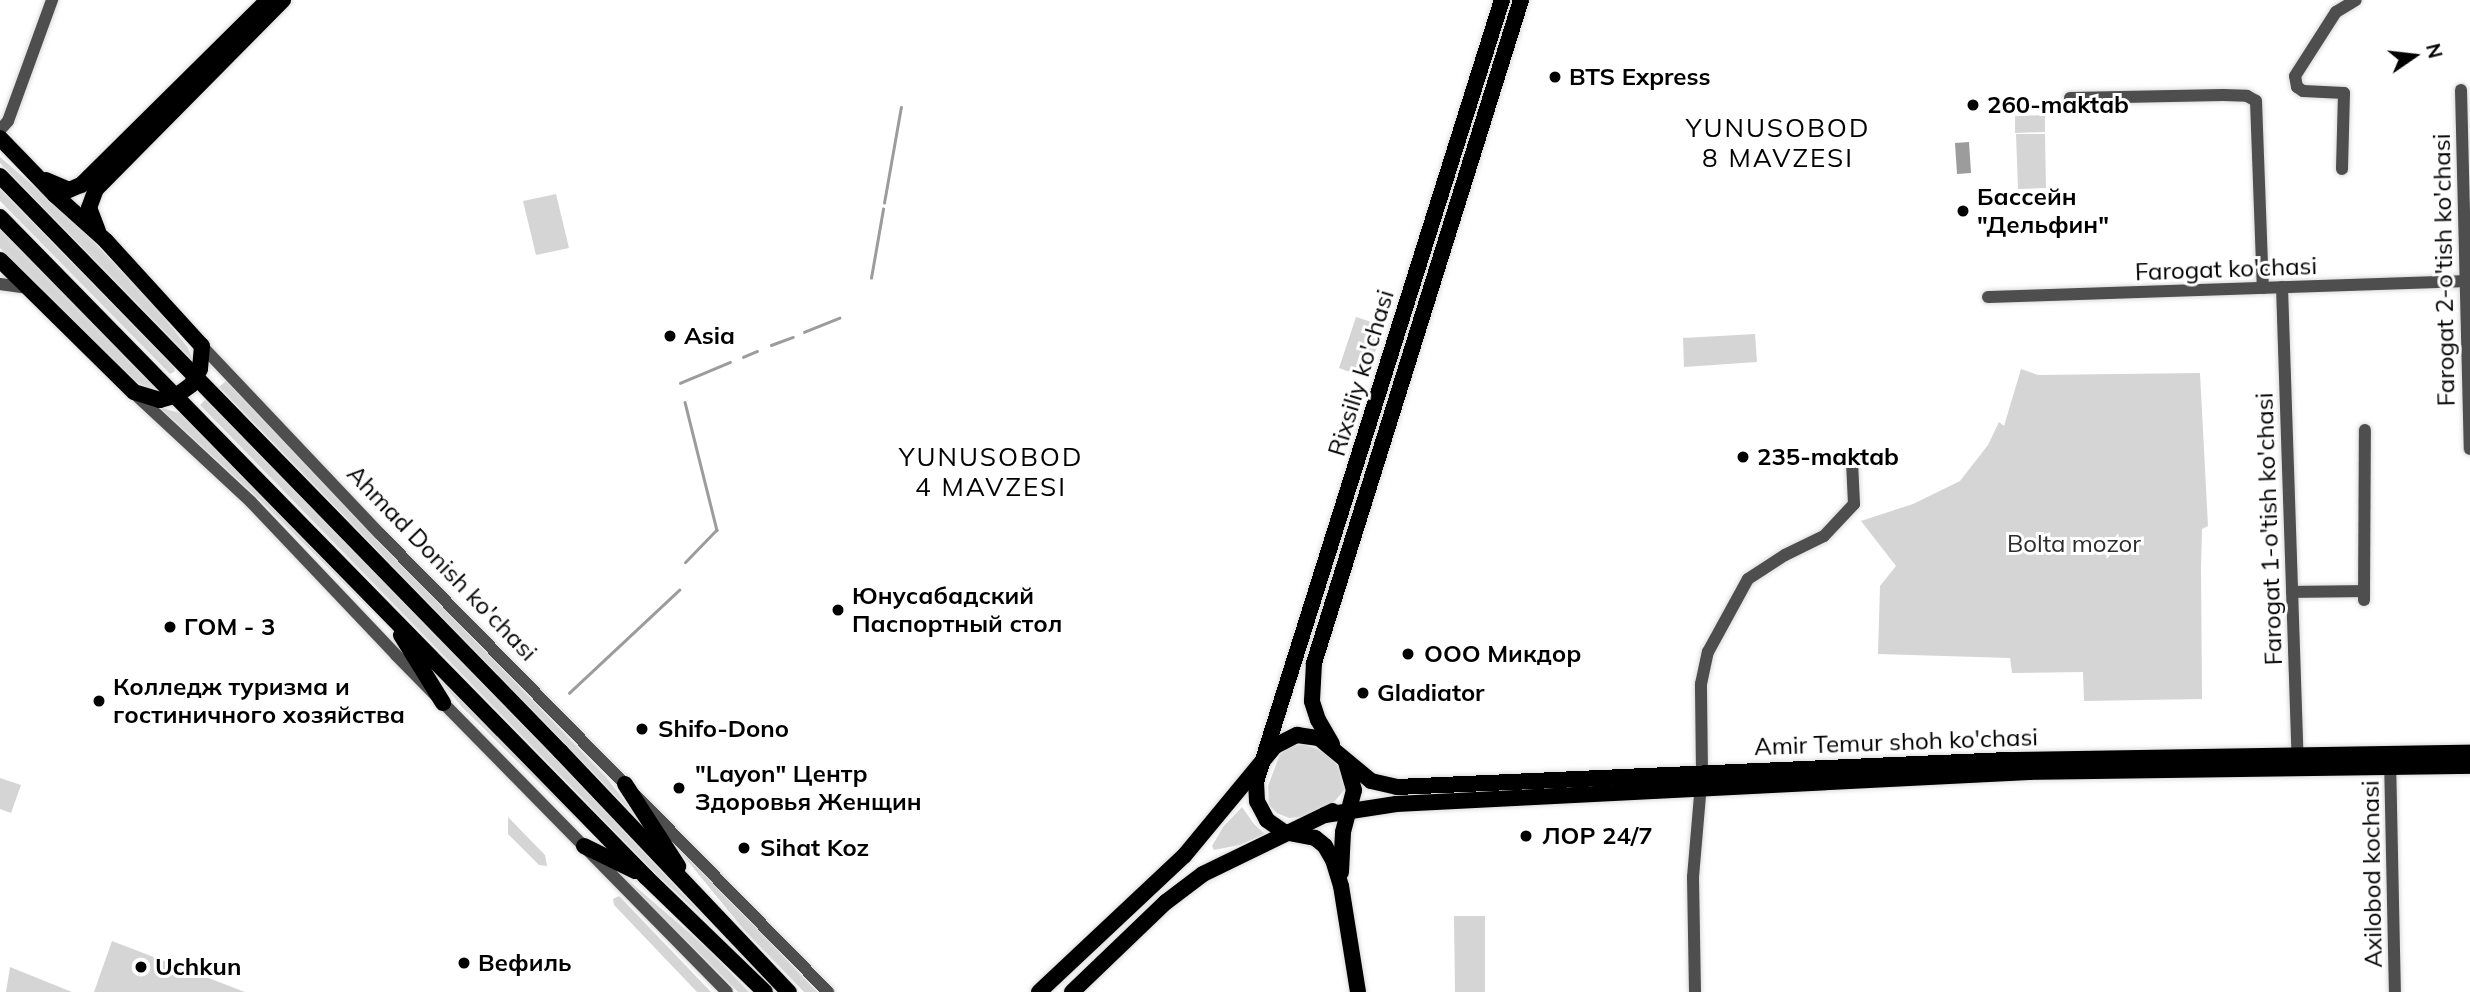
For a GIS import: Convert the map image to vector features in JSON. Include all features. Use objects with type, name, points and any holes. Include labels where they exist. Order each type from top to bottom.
[{"type":"main road","points":[[0,138],[26,164],[57,187],[69,190],[80,186],[268,0]]},
{"type":"main road","points":[[106,241],[89,214],[92,195],[283,0]]},
{"type":"main road","name":"Rixsiliy ko'chasi","points":[[1265,760],[1502,0]]},
{"type":"main road","name":"Rixsiliy ko'chasi","points":[[1337,751],[1315,714],[1310,688],[1318,651],[1521,0]]},
{"type":"main road","points":[[1488,44],[1506,50]]},
{"type":"main road","name":"Ahmad Donish ko'chasi","points":[[26,164],[106,241],[202,346]]},
{"type":"main road","name":"Ahmad Donish ko'chasi","points":[[0,176],[561,752],[789,992]]},
{"type":"main road","points":[[0,217],[646,877],[765,992]]},
{"type":"main road","points":[[0,260],[128,387],[153,399],[177,395],[191,386],[202,361],[202,346]]},
{"type":"main road","points":[[1320,580],[1328,588],[1338,586]]},
{"type":"main road","points":[[385,609],[443,703]]},
{"type":"main road","name":"Amir Temur shoh ko'chasi","points":[[1039,992],[1184,856],[1279,742],[1297,735],[1319,738],[1371,781],[1393,787],[1701,780]]},
{"type":"main road","points":[[1337,751],[1352,774],[1354,794],[1342,837],[1341,886]]},
{"type":"main road","name":"Amir Temur shoh ko'chasi","points":[[2390,761],[2470,753]]},
{"type":"main road","points":[[1265,760],[1255,788],[1258,808],[1270,824],[1289,833],[1311,836],[1322,843],[1333,860],[1341,886],[1358,992]]},
{"type":"main road","name":"Amir Temur shoh ko'chasi","points":[[1072,992],[1185,887],[1203,874],[1325,816],[1350,810],[1701,780],[2008,760],[2390,761],[2470,766]]},
{"type":"main road","name":"Amir Temur shoh ko'chasi","points":[[1325,816],[1345,799],[1352,774]]},
{"type":"main road","points":[[625,784],[701,901]]},
{"type":"main road","points":[[584,846],[646,877]]},
{"type":"street","points":[[0,130],[8,121],[52,0]]},
{"type":"street","points":[[2342,169],[2344,93],[2303,91],[2297,87],[2295,76],[2336,12],[2356,0]]},
{"type":"street","name":"Farogat 2-o'tish ko'chasi","points":[[2460,90],[2466,121],[2470,449]]},
{"type":"street","points":[[2070,98],[2223,95],[2247,96],[2256,101],[2263,288]]},
{"type":"street","name":"Farogat ko'chasi","points":[[1988,297],[2467,281]]},
{"type":"street","points":[[0,284],[16,284],[30,290]]},
{"type":"street","name":"Farogat 1-o'tish ko'chasi","points":[[2282,287],[2298,762]]},
{"type":"street","name":"Ahmad Donish ko'chasi","points":[[202,346],[828,992]]},
{"type":"street","points":[[128,387],[251,502],[443,703],[727,992]]},
{"type":"street","points":[[2292,592],[2364,596],[2365,430]]},
{"type":"street","points":[[1695,992],[1693,877],[1701,780],[1701,684],[1708,652],[1718,628],[1748,579],[1785,555],[1824,536],[1854,504],[1852,461]]},
{"type":"street","name":"Axilobod kochasi","points":[[2390,761],[2395,992]]},
{"type":"green space","points":[[2045,115],[2045,132],[2015,133],[2015,116]]},
{"type":"green space","points":[[2016,134],[2045,134],[2046,188],[2018,189]]},
{"type":"green space","points":[[0,157],[76,223],[160,312],[188,348],[193,361],[0,163]]},
{"type":"green space","points":[[0,189],[175,368],[174,372],[170,374],[0,201]]},
{"type":"green space","points":[[556,194],[569,248],[536,255],[523,201]]},
{"type":"green space","points":[[0,227],[161,392],[137,383],[0,248]]},
{"type":"green space","points":[[1356,317],[1384,326],[1366,378],[1339,368]]},
{"type":"green space","points":[[1755,334],[1757,362],[1684,367],[1683,338]]},
{"type":"green space","name":"Bolta mozor","points":[[2021,369],[2038,375],[2200,373],[2208,526],[2202,529],[2202,699],[2084,701],[2083,672],[2012,673],[2010,658],[1878,654],[1880,586],[1896,566],[1861,521],[1913,504],[1960,481],[1988,445],[1999,422],[2004,426]]},
{"type":"green space","points":[[226,381],[606,777],[639,820],[219,387]]},
{"type":"green space","points":[[206,399],[555,758],[712,925],[657,875],[200,405]]},
{"type":"green space","points":[[159,407],[183,414],[385,624],[259,499]]},
{"type":"green space","points":[[435,674],[538,777],[585,828],[462,707]]},
{"type":"green space","points":[[1303,744],[1323,751],[1332,758],[1342,771],[1345,789],[1334,802],[1308,816],[1289,818],[1277,813],[1269,805],[1268,786],[1280,754],[1290,746]]},
{"type":"green space","points":[[0,778],[21,785],[11,813],[0,809]]},
{"type":"green space","points":[[1242,807],[1265,834],[1239,845],[1214,850],[1212,846],[1223,827]]},
{"type":"green space","points":[[508,817],[545,855],[547,866],[539,865],[508,834]]},
{"type":"green space","points":[[665,833],[817,992],[804,992],[744,930]]},
{"type":"green space","points":[[608,863],[707,948],[749,992],[738,992]]},
{"type":"green space","points":[[619,896],[711,992],[697,992],[614,905],[613,899]]},
{"type":"green space","points":[[1454,916],[1485,916],[1485,992],[1455,992]]},
{"type":"green space","name":"Uchkun","points":[[112,941],[245,992],[94,992]]},
{"type":"green space","points":[[10,967],[72,992],[6,992]]},
{"type":"shaded area","points":[[1969,142],[1971,173],[1957,174],[1955,143]]},
{"type":"waterway","points":[[884,203],[901,107]]},
{"type":"waterway","points":[[871,278],[883,209]]},
{"type":"waterway","points":[[804,332],[839,318]]},
{"type":"waterway","points":[[771,345],[793,337]]},
{"type":"waterway","points":[[743,357],[757,351]]},
{"type":"waterway","points":[[680,383],[730,362]]},
{"type":"waterway","points":[[685,402],[717,530],[686,562]]},
{"type":"waterway","points":[[569,693],[679,590]]},
{"type":"place","name":"BTS Express","points":[[1555,77]]},
{"type":"place","name":"260-maktab","points":[[1973,105]]},
{"type":"place","name":"Бассейн \"Дельфин\"","points":[[1963,211]]},
{"type":"place","name":"Asia","points":[[670,336]]},
{"type":"place","name":"235-maktab","points":[[1743,457]]},
{"type":"place","name":"Юнусабадский Паспортный стол","points":[[838,610]]},
{"type":"place","name":"ГОМ - 3","points":[[170,627]]},
{"type":"place","name":"ООО Микдор","points":[[1408,654]]},
{"type":"place","name":"Gladiator","points":[[1363,693]]},
{"type":"place","name":"Колледж туризма и гостиничного хозяйства","points":[[99,701]]},
{"type":"place","name":"Shifo-Dono","points":[[642,729]]},
{"type":"place","name":"\"Layon\" Центр Здоровья Женщин","points":[[679,788]]},
{"type":"place","name":"ЛОР 24/7","points":[[1526,836]]},
{"type":"place","name":"Sihat Koz","points":[[744,848]]},
{"type":"place","name":"Вефиль","points":[[464,963]]},
{"type":"place","name":"Uchkun","points":[[141,967]]},
{"type":"district","name":"YUNUSOBOD 8 MAVZESI","points":[[1778,143]]},
{"type":"district","name":"YUNUSOBOD 4 MAVZESI","points":[[991,472]]}]
